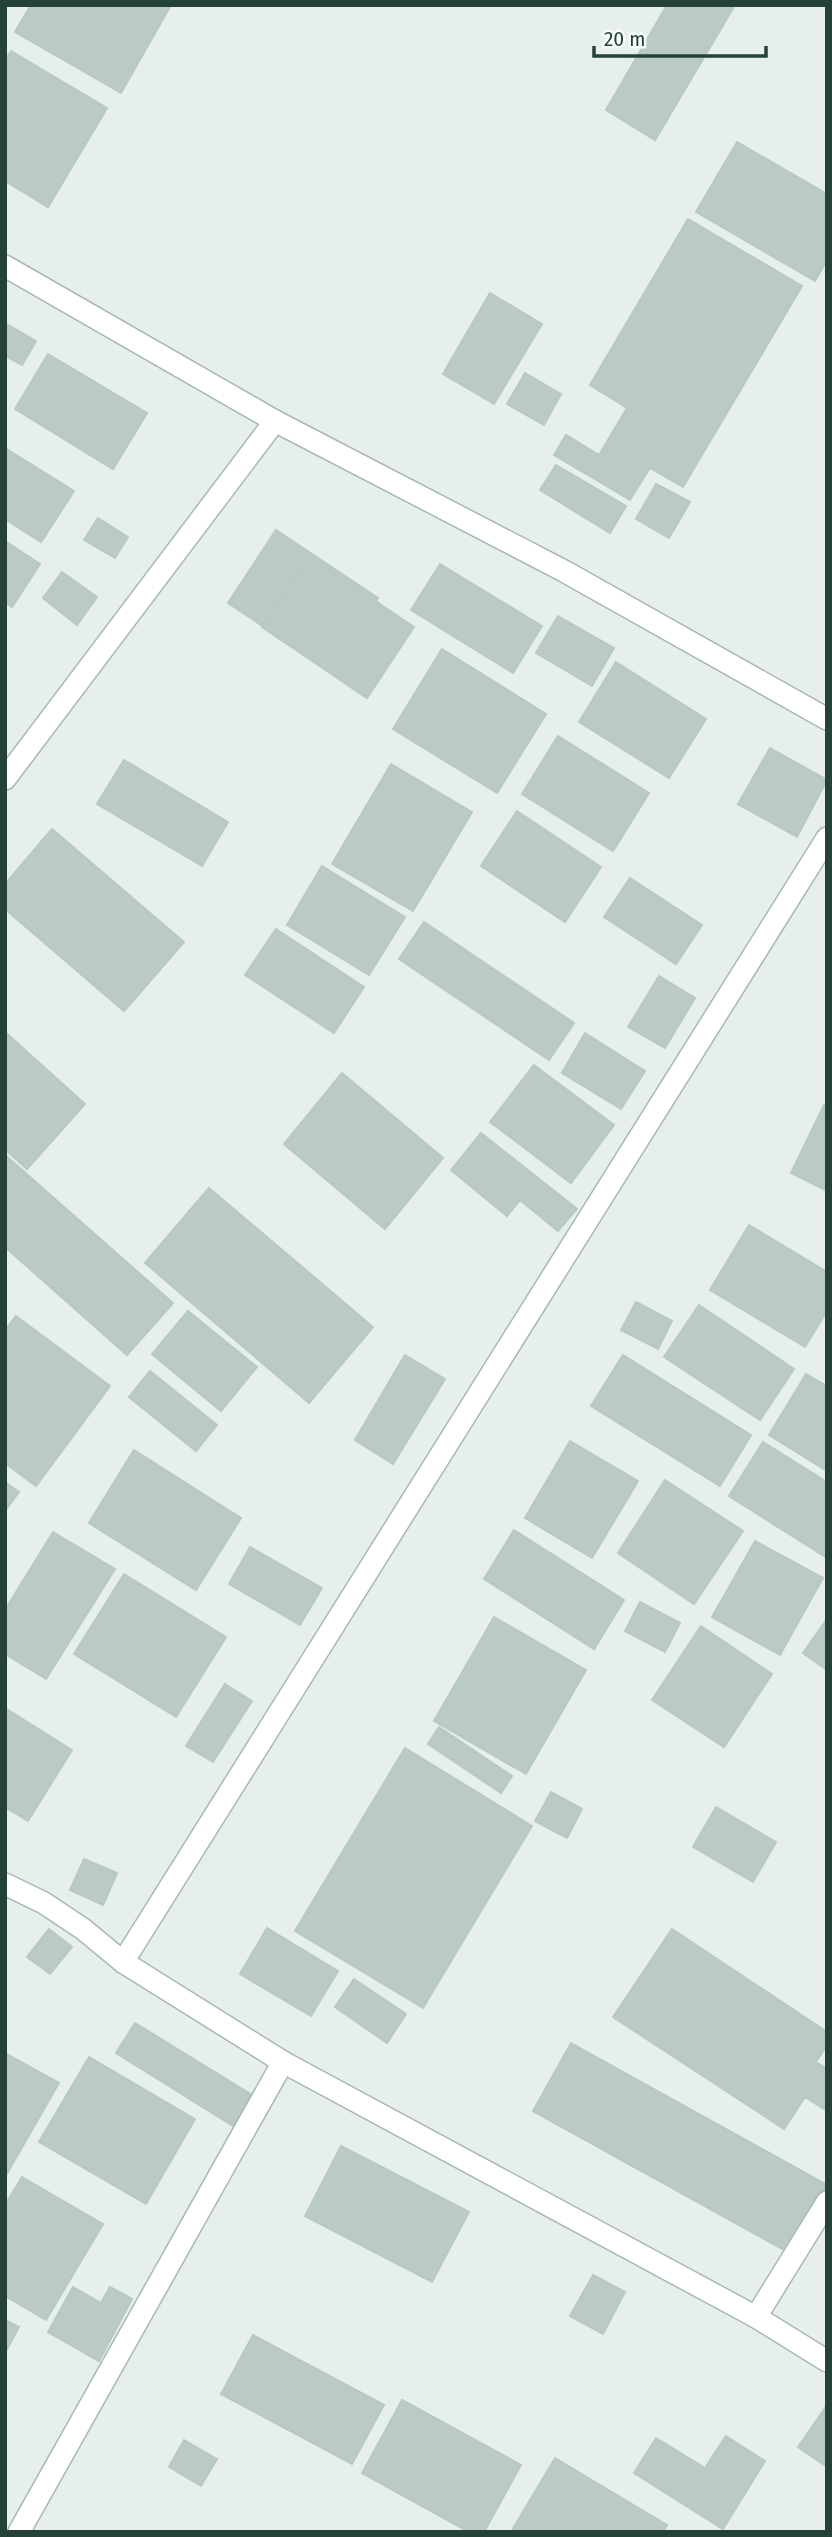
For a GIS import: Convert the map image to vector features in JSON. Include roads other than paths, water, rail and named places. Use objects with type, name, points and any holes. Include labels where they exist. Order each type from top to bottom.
[{"type":"street","points":[[5,266],[275,421],[564,571],[827,719]]},
{"type":"street","points":[[5,779],[275,421]]},
{"type":"street","points":[[123,1962],[827,838]]},
{"type":"street","points":[[5,1884],[44,1903],[123,1962],[282,2062],[756,2316],[827,2361]]},
{"type":"street","points":[[19,2532],[282,2062]]},
{"type":"street","points":[[756,2316],[827,2202]]}]
